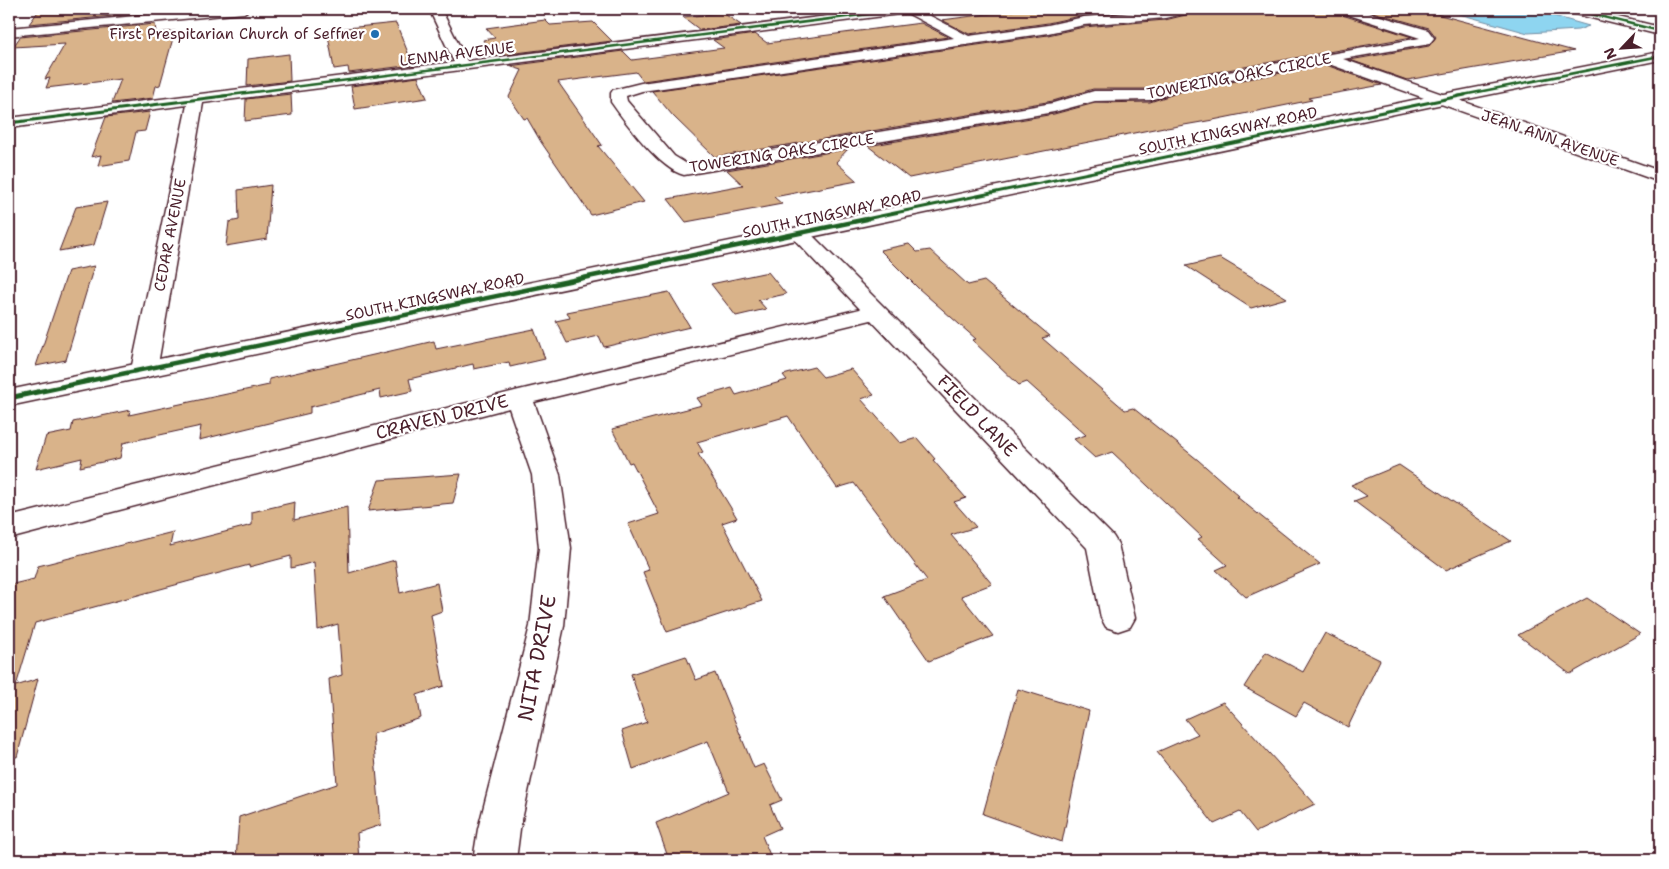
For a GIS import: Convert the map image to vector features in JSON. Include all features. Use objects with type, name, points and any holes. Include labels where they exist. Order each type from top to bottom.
[{"type":"street","points":[[9,32],[244,9]]},
{"type":"street","points":[[434,9],[463,66]]},
{"type":"street","points":[[909,9],[968,40]]},
{"type":"street","name":"LENNA AVENUE","points":[[9,123],[909,9]]},
{"type":"street","name":"TOWERING OAKS CIRCLE","points":[[1186,9],[1165,14],[1084,21],[1048,29],[641,87],[618,93],[620,102],[668,160],[684,170],[1044,109],[1077,102],[1094,96],[1150,95],[1183,84],[1424,41],[1428,38],[1424,33],[1344,9]]},
{"type":"street","points":[[1571,9],[1660,31]]},
{"type":"street","name":"SOUTH KINGSWAY ROAD","points":[[9,398],[1434,101],[1660,56]]},
{"type":"street","name":"JEAN ANN AVENUE","points":[[1320,60],[1434,101],[1660,177]]},
{"type":"street","name":"CEDAR AVENUE","points":[[144,370],[196,100]]},
{"type":"street","name":"FIELD LANE","points":[[799,234],[1102,544],[1118,618]]},
{"type":"street","name":"CRAVEN DRIVE","points":[[9,528],[519,398],[876,312]]},
{"type":"street","name":"NITA DRIVE","points":[[495,860],[499,829],[547,626],[555,548],[546,476],[519,398]]},
{"type":"water","points":[[1441,9],[1529,9],[1589,26],[1578,30],[1528,33]]},
{"type":"building","points":[[40,9],[154,9],[154,12],[29,24]]},
{"type":"building","points":[[1026,9],[1154,9],[1084,15],[1048,23],[969,34],[942,20]]},
{"type":"building","points":[[1194,9],[1336,9],[1339,14],[1412,37],[1183,78],[1149,89],[1093,89],[1053,101],[715,157],[673,116],[652,91],[1048,35],[1084,27],[1165,20],[1190,14]]},
{"type":"building","points":[[1362,9],[1418,9],[1574,51],[1407,80],[1350,60],[1429,46],[1436,37],[1429,28]]},
{"type":"building","points":[[723,13],[741,25],[700,30],[683,17]]},
{"type":"building","points":[[545,20],[550,25],[593,22],[612,41],[492,56],[483,40],[495,38],[486,28]]},
{"type":"building","points":[[396,23],[413,65],[349,73],[348,67],[334,69],[327,30]]},
{"type":"building","points":[[921,23],[948,37],[643,81],[636,72],[558,82],[602,145],[598,146],[644,202],[591,215],[541,142],[527,118],[524,119],[509,97],[522,70],[509,66],[623,51],[632,60],[724,48],[713,40],[755,34],[767,43]]},
{"type":"building","points":[[155,24],[156,33],[175,31],[160,85],[156,86],[153,98],[112,103],[121,79],[46,88],[50,78],[45,79],[65,44],[13,47],[20,37]]},
{"type":"building","points":[[289,54],[290,81],[247,86],[248,59]]},
{"type":"building","points":[[1326,65],[1382,85],[1308,98],[1312,100],[1213,120],[1164,127],[909,178],[868,146],[1054,114],[1095,103],[1150,102],[1186,90]]},
{"type":"building","points":[[418,77],[427,98],[355,109],[351,86]]},
{"type":"building","points":[[291,94],[292,115],[245,121],[246,99]]},
{"type":"building","points":[[150,112],[145,131],[136,132],[129,161],[98,166],[101,155],[91,157],[106,117]]},
{"type":"building","points":[[848,149],[836,162],[857,181],[774,197],[782,204],[686,222],[668,199],[743,185],[727,170]]},
{"type":"building","points":[[271,185],[267,239],[226,246],[229,222],[239,220],[238,190]]},
{"type":"building","points":[[107,202],[94,245],[59,251],[76,207]]},
{"type":"building","points":[[909,244],[917,252],[930,250],[968,285],[984,281],[1050,336],[1042,338],[1125,410],[1133,408],[1198,460],[1239,496],[1237,497],[1320,564],[1246,597],[1216,570],[1227,565],[1198,539],[1202,537],[1112,452],[1095,458],[1074,439],[1086,435],[1027,382],[1019,385],[972,340],[976,339],[918,288],[880,250]]},
{"type":"building","points":[[1220,258],[1287,298],[1251,308],[1186,266]]},
{"type":"building","points":[[94,266],[66,360],[36,366],[68,271]]},
{"type":"building","points":[[768,272],[786,294],[758,300],[766,309],[736,316],[711,284]]},
{"type":"building","points":[[669,292],[690,327],[604,347],[599,336],[567,343],[556,321],[570,318],[567,312]]},
{"type":"building","points":[[534,329],[545,359],[510,367],[509,362],[474,369],[473,364],[409,379],[412,391],[381,398],[380,390],[310,407],[310,413],[199,440],[201,426],[123,443],[120,458],[80,467],[82,458],[36,469],[46,436],[71,431],[73,422],[130,410],[129,415],[269,385],[269,379],[434,341],[436,349]]},
{"type":"building","points":[[814,367],[823,377],[851,369],[874,395],[861,399],[900,443],[917,438],[935,459],[933,460],[966,498],[954,502],[976,527],[951,535],[992,584],[961,596],[993,636],[929,661],[884,596],[927,580],[854,483],[837,488],[788,416],[697,442],[703,452],[698,454],[737,518],[722,523],[762,601],[667,632],[643,572],[649,570],[628,524],[659,514],[632,462],[629,463],[612,429],[702,405],[697,398],[732,388],[736,395],[787,380],[783,375]]},
{"type":"building","points":[[1399,465],[1511,541],[1446,570],[1354,501],[1367,496],[1351,485]]},
{"type":"building","points":[[461,474],[453,503],[368,511],[379,480]]},
{"type":"building","points":[[295,502],[294,520],[347,507],[349,573],[395,560],[400,593],[437,583],[442,611],[431,615],[444,686],[417,695],[421,718],[373,734],[381,825],[357,833],[359,860],[236,860],[239,817],[337,784],[329,679],[342,675],[338,624],[318,630],[314,562],[291,568],[291,556],[249,567],[249,565],[35,623],[16,686],[38,679],[17,757],[9,756],[9,585],[34,579],[38,566],[173,532],[170,546],[252,525],[252,512]]},
{"type":"building","points":[[1587,598],[1640,634],[1570,674],[1518,635]]},
{"type":"building","points":[[1325,633],[1380,660],[1348,727],[1304,703],[1296,716],[1244,687],[1266,652],[1303,672]]},
{"type":"building","points":[[686,656],[696,680],[715,673],[754,768],[764,764],[782,800],[770,805],[780,828],[762,836],[772,860],[669,860],[656,823],[729,792],[708,741],[633,769],[622,731],[647,722],[631,674]]},
{"type":"building","points":[[1018,689],[1089,711],[1062,842],[983,814]]},
{"type":"building","points":[[1223,702],[1315,804],[1256,832],[1240,812],[1214,824],[1157,752],[1198,734],[1185,719]]},
{"type":"cycle path","points":[[9,123],[909,9]]},
{"type":"cycle path","points":[[1571,9],[1660,31]]},
{"type":"cycle path","points":[[9,398],[1428,102],[1660,56]]},
{"type":"place","name":"First Prespitarian Church of Seffner","points":[[375,34]]}]
